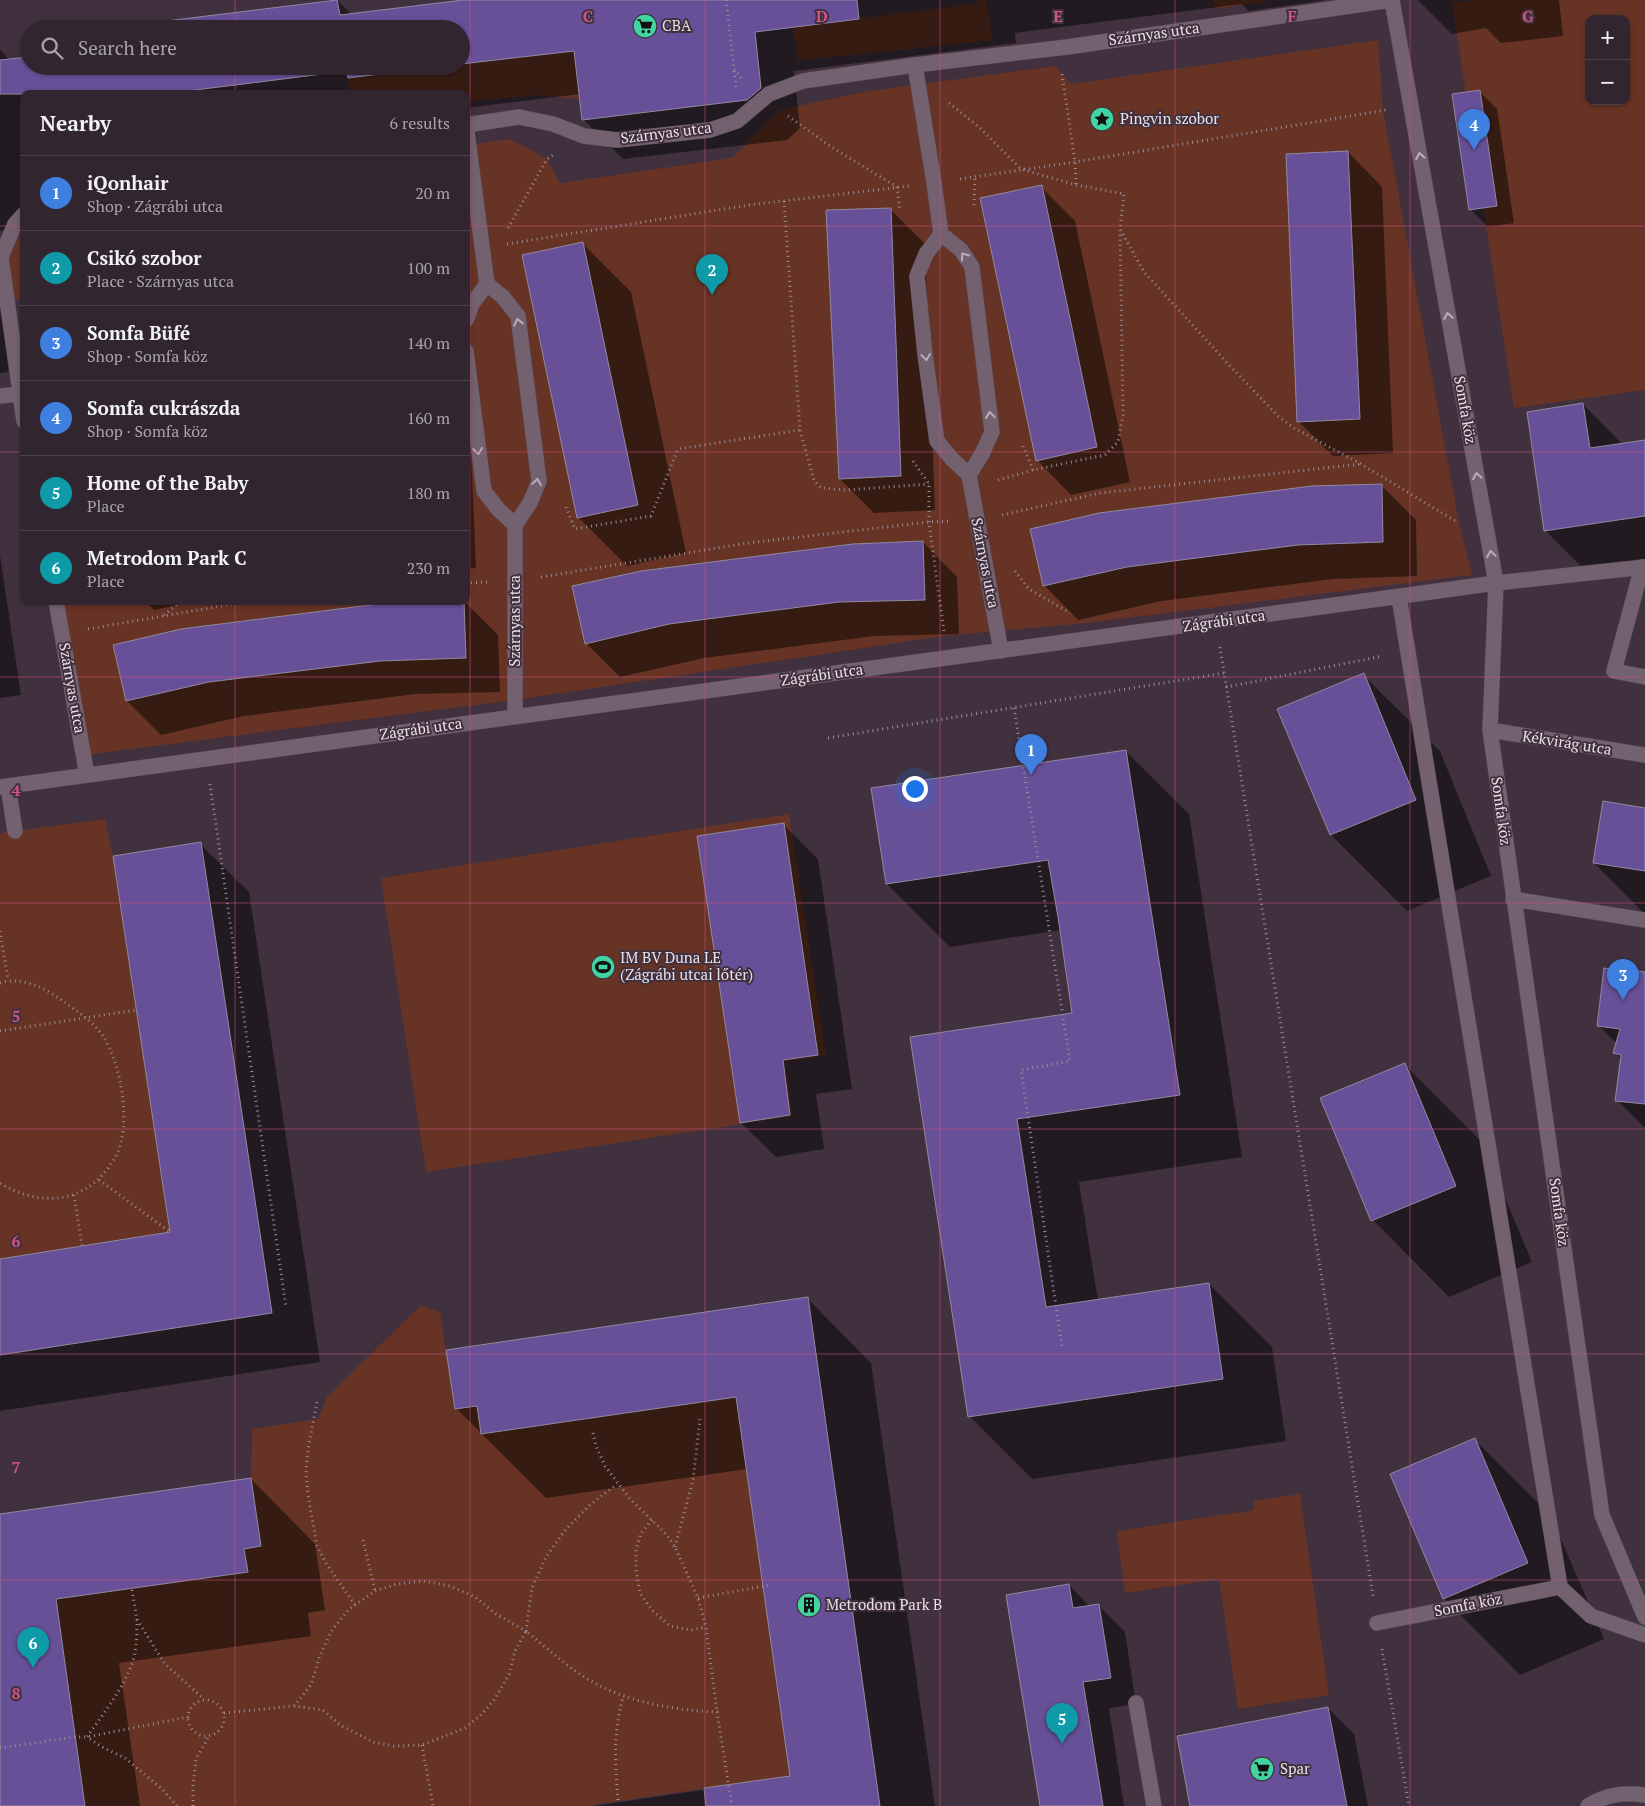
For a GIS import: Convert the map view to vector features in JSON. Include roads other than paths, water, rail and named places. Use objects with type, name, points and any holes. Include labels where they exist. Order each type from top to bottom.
[{"type":"street","name":"Szárnyas utca","points":[[470,124],[519,117],[553,124],[584,136],[617,140],[710,130],[737,120],[769,94],[803,81],[916,71],[1058,48],[1392,0]]},
{"type":"street","name":"Somfa köz","points":[[1392,0],[1496,584],[1490,730],[1602,1515],[1645,1617]]},
{"type":"street","points":[[916,71],[940,234],[926,254],[917,276],[925,354],[937,441],[970,481],[992,432],[972,267],[961,250],[940,234]]},
{"type":"street","name":"Szárnyas utca","points":[[470,155],[487,284]]},
{"type":"street","points":[[20,218],[15,224],[1,257],[20,399]]},
{"type":"street","points":[[470,309],[487,284],[503,297],[518,316],[539,482],[530,503],[515,525],[498,509],[484,491],[470,382]]},
{"type":"street","points":[[0,396],[19,394]]},
{"type":"street","name":"Szárnyas utca","points":[[970,481],[1001,651]]},
{"type":"street","name":"Szárnyas utca","points":[[515,525],[516,716]]},
{"type":"street","points":[[1644,567],[1614,672],[1645,677]]},
{"type":"street","name":"Zágrábi utca","points":[[4,786],[1496,584],[1644,567]]},
{"type":"street","points":[[1400,597],[1560,1587],[1591,1616],[1645,1635]]},
{"type":"street","name":"Szárnyas utca","points":[[57,605],[87,775]]},
{"type":"street","name":"Kékvirág utca","points":[[1490,730],[1645,756]]},
{"type":"street","points":[[4,786],[15,831]]},
{"type":"street","points":[[1513,900],[1645,920]]},
{"type":"street","name":"Somfa köz","points":[[1377,1623],[1560,1587]]},
{"type":"street","points":[[1136,1703],[1154,1806]]},
{"type":"street","points":[[1588,1806],[1607,1796],[1628,1792],[1645,1795]]},
{"type":"place","name":"CBA","points":[[645,26]]},
{"type":"place","name":"Pingvin szobor","points":[[1102,119]]},
{"type":"place","name":"Somfa cukrászda","points":[[1474,150]]},
{"type":"place","name":"Csikó szobor","points":[[712,295]]},
{"type":"place","name":"iQonhair","points":[[1031,775]]},
{"type":"place","name":"IM BV Duna LE (Zágrábi utcai lőtér)","points":[[603,967]]},
{"type":"place","name":"Somfa Büfé","points":[[1623,1000]]},
{"type":"place","name":"Metrodom Park B","points":[[809,1605]]},
{"type":"place","name":"Metrodom Park C","points":[[33,1668]]},
{"type":"place","name":"Home of the Baby","points":[[1062,1744]]},
{"type":"place","name":"Spar","points":[[1262,1769]]}]
